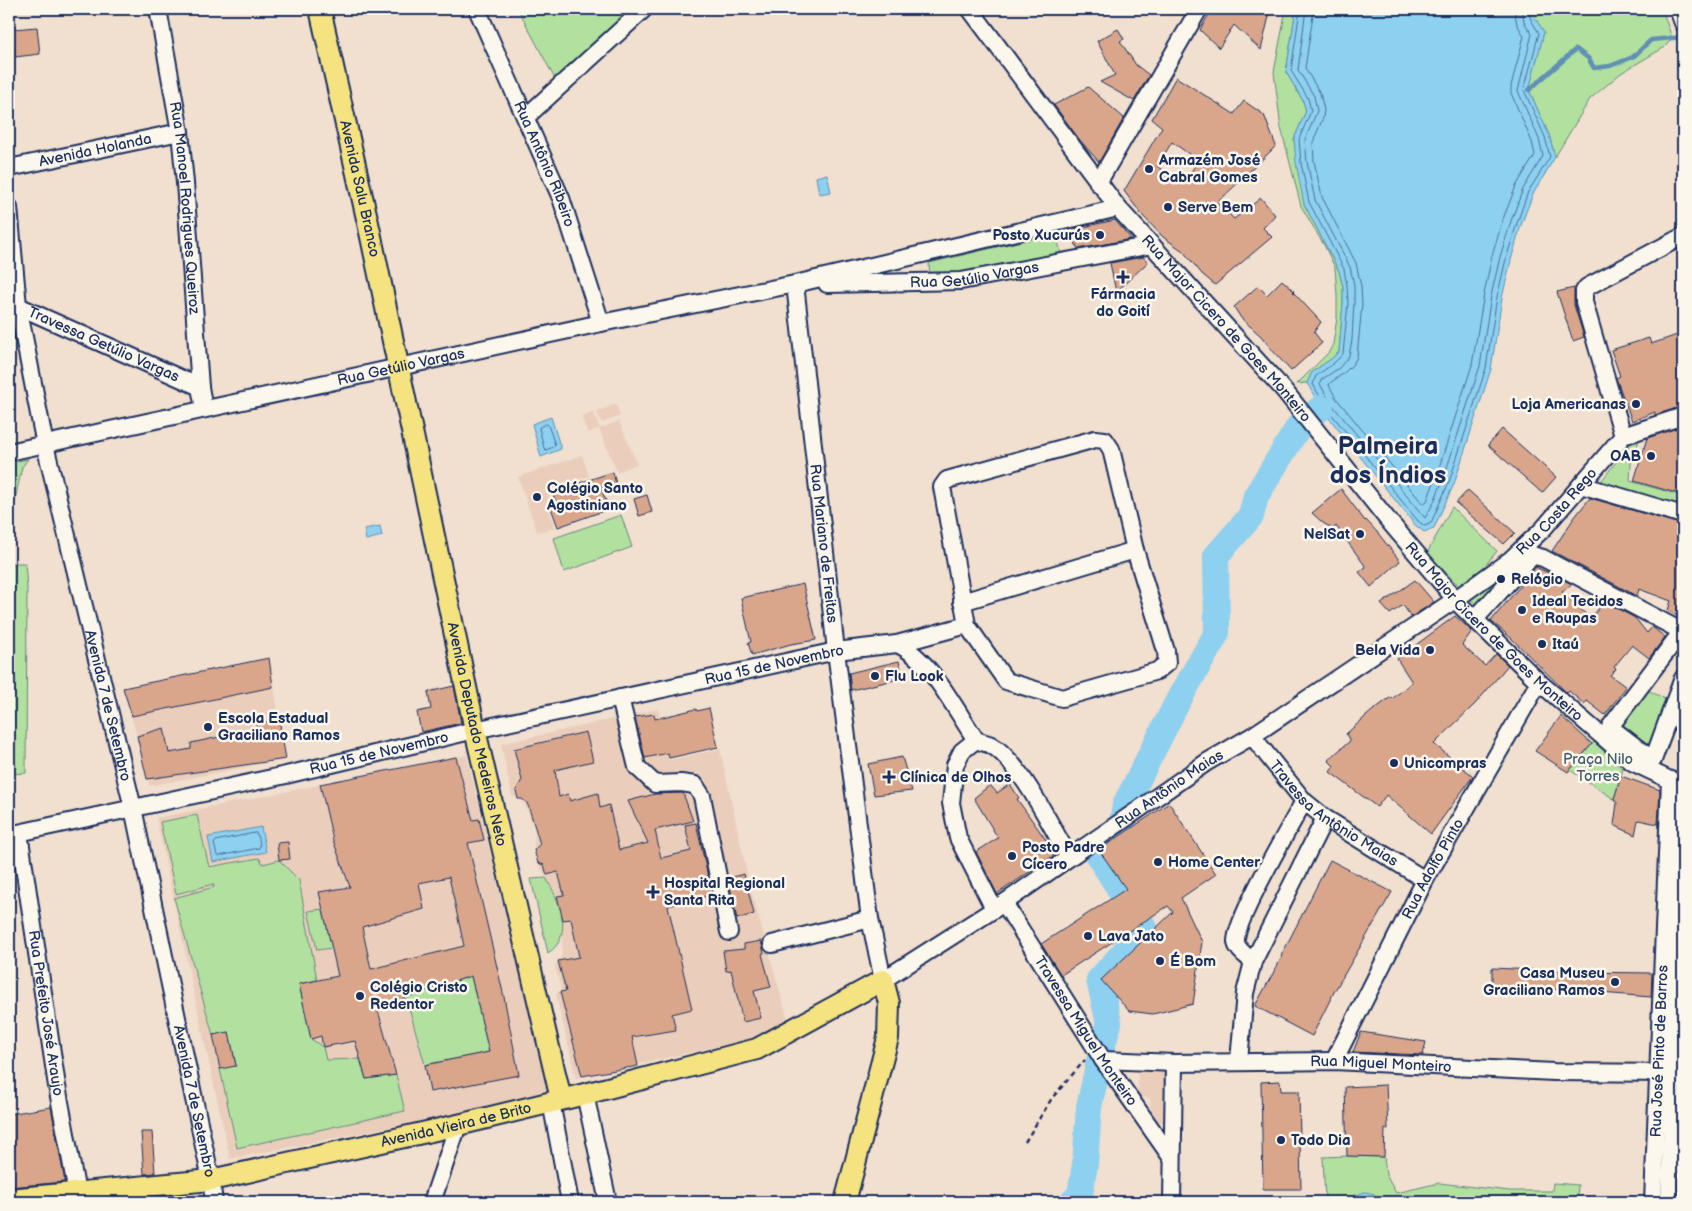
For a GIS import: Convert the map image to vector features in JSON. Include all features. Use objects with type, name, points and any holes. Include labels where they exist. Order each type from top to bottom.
[{"type":"main road","name":"Avenida Salu Branco","points":[[320,9],[370,232],[398,368]]},
{"type":"main road","name":"Avenida Deputado Medeiros Neto","points":[[398,368],[556,1100]]},
{"type":"main road","name":"Avenida Vieira de Brito","points":[[16,1200],[77,1192],[211,1180],[458,1125],[585,1094],[757,1049],[883,980]]},
{"type":"main road","points":[[845,1202],[888,1038],[889,1003],[883,980]]},
{"type":"street","name":"Rua Manoel Rodrigues Queiroz","points":[[158,9],[180,132],[186,183],[200,387],[204,409]]},
{"type":"street","name":"Rua Antônio Ribeiro","points":[[477,9],[561,198],[601,323]]},
{"type":"street","points":[[526,117],[644,9]]},
{"type":"street","name":"Rua Major Cicero de Goes Monteiro","points":[[970,9],[1118,208],[1309,419],[1388,520],[1474,620],[1539,682],[1632,762],[1677,782]]},
{"type":"street","points":[[1098,183],[1199,9]]},
{"type":"street","points":[[1678,9],[1683,23]]},
{"type":"street","name":"Avenida Holanda","points":[[9,168],[180,132]]},
{"type":"street","name":"Avenida 7 de Setembro","points":[[9,207],[13,306],[133,808],[214,1202]]},
{"type":"street","name":"Rua Getúlio Vargas","points":[[9,452],[601,323],[795,284],[1118,208]]},
{"type":"street","points":[[1683,236],[1587,287],[1584,291],[1584,302],[1623,436],[1683,416]]},
{"type":"street","name":"Rua Getúlio Vargas","points":[[795,284],[961,281],[1152,245]]},
{"type":"street","points":[[913,256],[916,282]]},
{"type":"street","name":"Rua Mariano de Freitas","points":[[795,284],[836,651],[870,919],[883,980]]},
{"type":"street","name":"Travessa Getúlio Vargas","points":[[13,306],[200,387]]},
{"type":"street","name":"Rua Costa Rego","points":[[1456,599],[1526,554],[1543,529],[1623,436]]},
{"type":"street","points":[[1095,439],[1104,440],[1112,449],[1135,550],[1166,651],[1167,663],[1157,671],[1062,698],[1006,681],[967,625],[962,602],[943,498],[942,487],[947,480],[1095,439]]},
{"type":"street","points":[[1581,484],[1683,515]]},
{"type":"street","points":[[962,602],[1135,550]]},
{"type":"street","points":[[1474,620],[1526,554],[1543,558],[1683,631],[1610,726],[1653,760],[1683,678]]},
{"type":"street","name":"Rua Antônio Maias","points":[[883,980],[999,906],[1208,762],[1252,736],[1456,599]]},
{"type":"street","name":"Rua 15 de Novembro","points":[[14,834],[836,651],[897,644],[967,625]]},
{"type":"street","points":[[897,644],[907,648],[929,669],[976,740],[991,744],[1006,756],[1016,769],[1069,857]]},
{"type":"street","name":"Rua Adolfo Pinto","points":[[1334,1061],[1425,880],[1539,682]]},
{"type":"street","points":[[620,698],[638,767],[655,784],[681,783],[694,786],[702,796],[729,932]]},
{"type":"street","name":"Travessa Antônio Maias","points":[[1252,736],[1304,801],[1325,818],[1425,880]]},
{"type":"street","name":"Travessa Miguel Monteiro","points":[[976,740],[962,751],[955,765],[951,803],[958,838],[999,906],[1171,1157]]},
{"type":"street","name":"Rua José Pinto de Barros","points":[[1653,1202],[1674,983],[1677,782]]},
{"type":"street","points":[[1253,962],[1238,947],[1236,940],[1242,919],[1304,801]]},
{"type":"street","points":[[1239,1061],[1245,993],[1253,962],[1325,818]]},
{"type":"street","name":"Rua Prefeito José Araujo","points":[[14,834],[77,1192]]},
{"type":"street","points":[[772,944],[870,919]]},
{"type":"street","name":"Rua Miguel Monteiro","points":[[1100,1054],[1174,1063],[1334,1061],[1554,1072],[1665,1073]]},
{"type":"street","points":[[1172,1202],[1171,1157],[1174,1063]]},
{"type":"street","name":"Rua José Pinto de Barros","points":[[1665,1073],[1669,1202]]},
{"type":"street","points":[[585,1094],[608,1202]]},
{"type":"street","points":[[556,1100],[570,1202]]},
{"type":"street","points":[[432,1202],[458,1125]]},
{"type":"path","points":[[1025,1142],[1052,1098],[1100,1054]]},
{"type":"shaded area","points":[[616,404],[620,416],[602,423],[597,412]]},
{"type":"shaded area","points":[[593,412],[600,428],[588,433],[581,417]]},
{"type":"shaded area","name":"Colégio Santo Agostiniano","points":[[619,421],[637,464],[617,472],[599,429]]},
{"type":"shaded area","name":"Colégio Santo Agostiniano","points":[[582,455],[589,476],[548,490],[553,504],[548,507],[555,528],[537,532],[518,477]]},
{"type":"shaded area","name":"Escola Estadual Graciliano Ramos","points":[[269,658],[286,759],[149,786],[123,688]]},
{"type":"shaded area","name":"Hospital Regional Santa Rita","points":[[658,709],[669,760],[720,749],[750,887],[788,1020],[760,1037],[576,1078],[556,995],[561,989],[555,966],[562,955],[563,920],[557,896],[538,863],[534,850],[535,828],[522,799],[512,796],[501,744]]},
{"type":"shaded area","name":"Colégio Cristo Redentor","points":[[467,755],[549,1095],[230,1159],[156,818]]},
{"type":"shaded area","points":[[1138,1071],[1164,1073],[1165,1122],[1151,1122],[1150,1099],[1138,1096]]},
{"type":"green space","points":[[518,9],[631,9],[555,79]]},
{"type":"green space","points":[[1286,9],[1296,9],[1286,72],[1303,101],[1306,111],[1294,139],[1304,204],[1339,271],[1343,287],[1339,352],[1312,372],[1307,383],[1297,384],[1329,352],[1333,344],[1337,318],[1337,295],[1335,268],[1301,206],[1281,128],[1274,72]]},
{"type":"green space","points":[[1532,9],[1662,9],[1672,38],[1665,47],[1621,73],[1590,99],[1555,157],[1549,135],[1529,90],[1544,32],[1535,18]]},
{"type":"green space","points":[[1056,233],[1062,258],[930,278],[929,263]]},
{"type":"green space","points":[[1642,431],[1631,464],[1630,481],[1683,496],[1683,514],[1596,488]]},
{"type":"green space","points":[[28,459],[22,467],[9,529],[9,463]]},
{"type":"green space","points":[[1452,507],[1497,551],[1485,566],[1459,586],[1427,553]]},
{"type":"green space","points":[[621,515],[632,547],[564,572],[554,538]]},
{"type":"green space","points":[[9,563],[25,563],[27,588],[26,773],[10,774],[9,776]]},
{"type":"green space","points":[[1509,566],[1515,572],[1481,608],[1469,598]]},
{"type":"green space","points":[[1640,686],[1677,705],[1659,764],[1607,724]]},
{"type":"green space","name":"Praça Nilo Torres","points":[[1594,742],[1623,769],[1614,799],[1570,770]]},
{"type":"green space","points":[[197,815],[209,867],[259,858],[263,864],[279,860],[299,880],[317,980],[299,984],[311,1039],[323,1047],[326,1060],[360,1059],[366,1079],[396,1075],[405,1111],[237,1148],[220,1069],[236,1065],[229,1032],[213,1035],[174,898],[214,887],[213,884],[176,894],[160,822]]},
{"type":"green space","points":[[546,878],[556,896],[563,927],[561,937],[556,946],[548,953],[531,879]]},
{"type":"green space","points":[[323,909],[332,948],[317,950],[308,911]]},
{"type":"green space","points":[[471,976],[489,1052],[425,1065],[406,997]]},
{"type":"green space","points":[[1323,1157],[1384,1157],[1386,1175],[1396,1193],[1439,1183],[1510,1191],[1552,1191],[1553,1183],[1578,1185],[1577,1202],[1325,1202]]},
{"type":"water","points":[[1296,9],[1533,9],[1535,18],[1544,32],[1529,90],[1549,135],[1555,157],[1533,194],[1521,225],[1502,298],[1491,369],[1454,484],[1434,528],[1424,532],[1415,525],[1321,408],[1307,383],[1312,372],[1339,352],[1343,287],[1339,271],[1304,204],[1296,163],[1294,139],[1306,111],[1303,101],[1286,72]]},
{"type":"water","points":[[827,174],[831,192],[819,194],[816,177]]},
{"type":"water","points":[[551,417],[561,449],[541,457],[532,424]]},
{"type":"water","points":[[380,526],[382,536],[366,540],[364,529]]},
{"type":"water","points":[[261,827],[266,852],[213,862],[208,837]]},
{"type":"water","points":[[1365,1192],[1374,1194],[1380,1202],[1352,1202],[1356,1195]]},
{"type":"building","points":[[1212,9],[1258,9],[1269,16],[1261,50],[1234,25],[1219,48],[1200,30]]},
{"type":"building","points":[[37,27],[40,54],[15,57],[13,29]]},
{"type":"building","points":[[1118,29],[1124,39],[1120,41],[1136,65],[1149,75],[1134,101],[1100,82],[1115,75],[1097,41]]},
{"type":"building","points":[[1176,77],[1234,114],[1244,101],[1264,115],[1276,146],[1217,203],[1234,219],[1261,198],[1275,215],[1263,228],[1272,237],[1215,285],[1202,274],[1183,251],[1163,237],[1142,215],[1124,191],[1162,127],[1152,119]],"holes":[[[1172,142],[1199,161],[1181,184],[1157,166]]]},
{"type":"building","points":[[1088,87],[1124,118],[1099,162],[1054,105]]},
{"type":"building","name":"Posto Xucurús","points":[[1115,220],[1131,239],[1078,249],[1069,230]]},
{"type":"building","name":"Fármacia do Goití","points":[[1143,257],[1148,262],[1116,292],[1110,263]]},
{"type":"building","points":[[1282,280],[1321,322],[1314,332],[1322,343],[1291,371],[1261,336],[1241,318],[1234,307],[1258,286],[1267,295]]},
{"type":"building","points":[[1574,288],[1574,305],[1584,337],[1573,341],[1557,292]]},
{"type":"building","points":[[1683,333],[1683,406],[1655,415],[1655,412],[1632,421],[1616,378],[1620,376],[1611,350],[1649,338],[1651,344]]},
{"type":"building","points":[[1683,426],[1683,495],[1634,481],[1647,438]]},
{"type":"building","points":[[1502,429],[1556,477],[1542,493],[1488,445]]},
{"type":"building","points":[[613,472],[616,484],[601,488],[609,509],[558,527],[551,508],[557,506],[552,492]]},
{"type":"building","points":[[1341,489],[1365,521],[1377,532],[1400,561],[1371,587],[1359,572],[1366,567],[1336,526],[1333,529],[1312,513]]},
{"type":"building","points":[[1468,490],[1515,533],[1504,544],[1456,503]]},
{"type":"building","points":[[647,495],[652,512],[639,516],[634,499]]},
{"type":"building","points":[[1590,498],[1683,525],[1683,620],[1668,610],[1671,601],[1639,589],[1637,596],[1552,551]]},
{"type":"building","points":[[1536,567],[1572,584],[1562,592],[1590,618],[1605,602],[1635,618],[1647,633],[1652,627],[1665,637],[1649,658],[1632,645],[1614,667],[1616,669],[1610,675],[1626,687],[1605,715],[1587,701],[1584,704],[1569,691],[1567,693],[1491,621]]},
{"type":"building","points":[[1415,580],[1434,602],[1411,617],[1403,605],[1390,614],[1381,604]]},
{"type":"building","points":[[803,584],[816,640],[791,644],[752,655],[748,643],[751,642],[741,598]]},
{"type":"building","points":[[1455,616],[1472,631],[1462,645],[1485,666],[1496,654],[1508,665],[1476,703],[1434,744],[1473,776],[1431,834],[1386,795],[1377,807],[1330,772],[1334,766],[1328,760],[1350,741],[1346,734],[1372,711],[1391,697],[1392,699],[1412,682],[1397,659]]},
{"type":"building","points":[[269,658],[273,687],[132,716],[123,688]]},
{"type":"building","name":"Flu Look","points":[[899,661],[903,678],[851,690],[849,673]]},
{"type":"building","points":[[454,686],[461,723],[421,732],[417,712],[431,709],[428,692]]},
{"type":"building","points":[[709,708],[718,747],[669,758],[668,753],[645,758],[635,717],[654,714],[655,719],[696,709],[697,711]]},
{"type":"building","points":[[1561,716],[1592,744],[1568,772],[1535,751]]},
{"type":"building","points":[[279,719],[286,759],[147,779],[137,736],[164,728],[169,753],[191,749],[191,743],[257,729],[256,724]]},
{"type":"building","points":[[586,732],[593,761],[555,770],[559,797],[568,794],[570,801],[598,793],[600,808],[609,805],[619,850],[648,843],[628,801],[655,794],[683,793],[693,821],[655,830],[661,858],[691,851],[685,825],[696,823],[712,895],[668,906],[692,1009],[672,1014],[676,1030],[632,1037],[638,1066],[582,1076],[560,992],[566,991],[558,961],[579,957],[571,919],[563,920],[557,896],[564,895],[558,872],[547,875],[544,865],[538,863],[534,850],[540,844],[529,808],[527,803],[522,799],[518,799],[516,790],[522,780],[514,749]]},
{"type":"building","points":[[456,757],[473,820],[479,819],[484,840],[468,843],[504,997],[519,1075],[430,1092],[425,1065],[489,1052],[471,976],[377,1007],[396,1075],[366,1079],[355,1041],[323,1047],[321,1036],[311,1039],[299,984],[338,976],[319,892],[350,887],[333,840],[320,784]],"holes":[[[449,877],[464,946],[371,969],[362,927],[424,909],[419,883]]]},
{"type":"building","name":"Clínica de Olhos","points":[[902,757],[912,791],[874,795],[868,764]]},
{"type":"building","points":[[1621,776],[1660,790],[1658,824],[1638,820],[1635,835],[1614,825],[1617,803],[1614,799]]},
{"type":"building","name":"Posto Padre Cícero","points":[[1010,784],[1019,798],[1017,799],[1056,854],[997,894],[976,852],[998,838],[974,798],[990,785],[997,793]]},
{"type":"building","points":[[1169,803],[1216,874],[1181,898],[1202,942],[1193,1004],[1153,1014],[1129,1011],[1101,980],[1173,912],[1168,906],[1061,975],[1041,944],[1126,889],[1099,850]]},
{"type":"building","points":[[288,842],[290,859],[279,860],[277,843]]},
{"type":"building","points":[[1330,860],[1392,892],[1334,992],[1312,1036],[1255,1006],[1282,957]]},
{"type":"building","points":[[744,874],[754,914],[737,919],[728,878]]},
{"type":"building","points":[[761,941],[764,953],[762,954],[771,987],[754,991],[761,1018],[743,1022],[731,970],[726,971],[723,951],[744,949],[744,944]]},
{"type":"building","points":[[1492,968],[1652,973],[1651,997],[1576,990],[1492,988]]},
{"type":"building","points":[[229,1032],[236,1066],[220,1069],[213,1035]]},
{"type":"building","points":[[1361,1032],[1426,1042],[1423,1055],[1353,1052]]},
{"type":"building","name":"Todo Dia","points":[[1280,1081],[1281,1091],[1299,1091],[1301,1189],[1263,1189],[1261,1082]]},
{"type":"building","points":[[1386,1085],[1388,1129],[1385,1129],[1384,1157],[1347,1156],[1345,1087]]},
{"type":"building","points":[[51,1107],[65,1182],[9,1187],[9,1114]]},
{"type":"building","points":[[141,1132],[152,1132],[155,1173],[144,1174]]},
{"type":"waterway","points":[[1529,90],[1576,49],[1588,58],[1594,68],[1610,66],[1633,57],[1651,40],[1683,37]]},
{"type":"waterway","points":[[1072,1202],[1080,1195],[1085,1164],[1089,1107],[1109,1023],[1099,980],[1145,929],[1096,852],[1121,829],[1125,805],[1179,699],[1217,633],[1216,556],[1251,516],[1256,496],[1299,426],[1321,408]]},
{"type":"place","name":"Armazém José Cabral Gomes","points":[[1149,169]]},
{"type":"place","name":"Serve Bem","points":[[1168,207]]},
{"type":"place","name":"Posto Xucurús","points":[[1100,235]]},
{"type":"place","name":"Fármacia do Goití","points":[[1123,277]]},
{"type":"place","name":"Loja Americanas","points":[[1636,404]]},
{"type":"place","name":"OAB","points":[[1651,456]]},
{"type":"place","name":"Colégio Santo Agostiniano","points":[[537,497]]},
{"type":"place","name":"NelSat","points":[[1360,534]]},
{"type":"place","name":"Relógio","points":[[1501,579]]},
{"type":"place","name":"Ideal Tecidos e Roupas","points":[[1522,610]]},
{"type":"place","name":"Itaú","points":[[1542,644]]},
{"type":"place","name":"Bela Vida","points":[[1430,650]]},
{"type":"place","name":"Flu Look","points":[[875,676]]},
{"type":"place","name":"Escola Estadual Graciliano Ramos","points":[[208,727]]},
{"type":"place","name":"Unicompras","points":[[1394,763]]},
{"type":"place","name":"Clínica de Olhos","points":[[889,777]]},
{"type":"place","name":"Posto Padre Cícero","points":[[1012,856]]},
{"type":"place","name":"Home Center","points":[[1158,862]]},
{"type":"place","name":"Hospital Regional Santa Rita","points":[[653,892]]},
{"type":"place","name":"Lava Jato","points":[[1088,936]]},
{"type":"place","name":"É Bom","points":[[1160,961]]},
{"type":"place","name":"Casa Museu Graciliano Ramos","points":[[1615,982]]},
{"type":"place","name":"Colégio Cristo Redentor","points":[[360,996]]},
{"type":"place","name":"Todo Dia","points":[[1281,1140]]},
{"type":"district","name":"Palmeira dos Índios","points":[[1388,460]]}]
